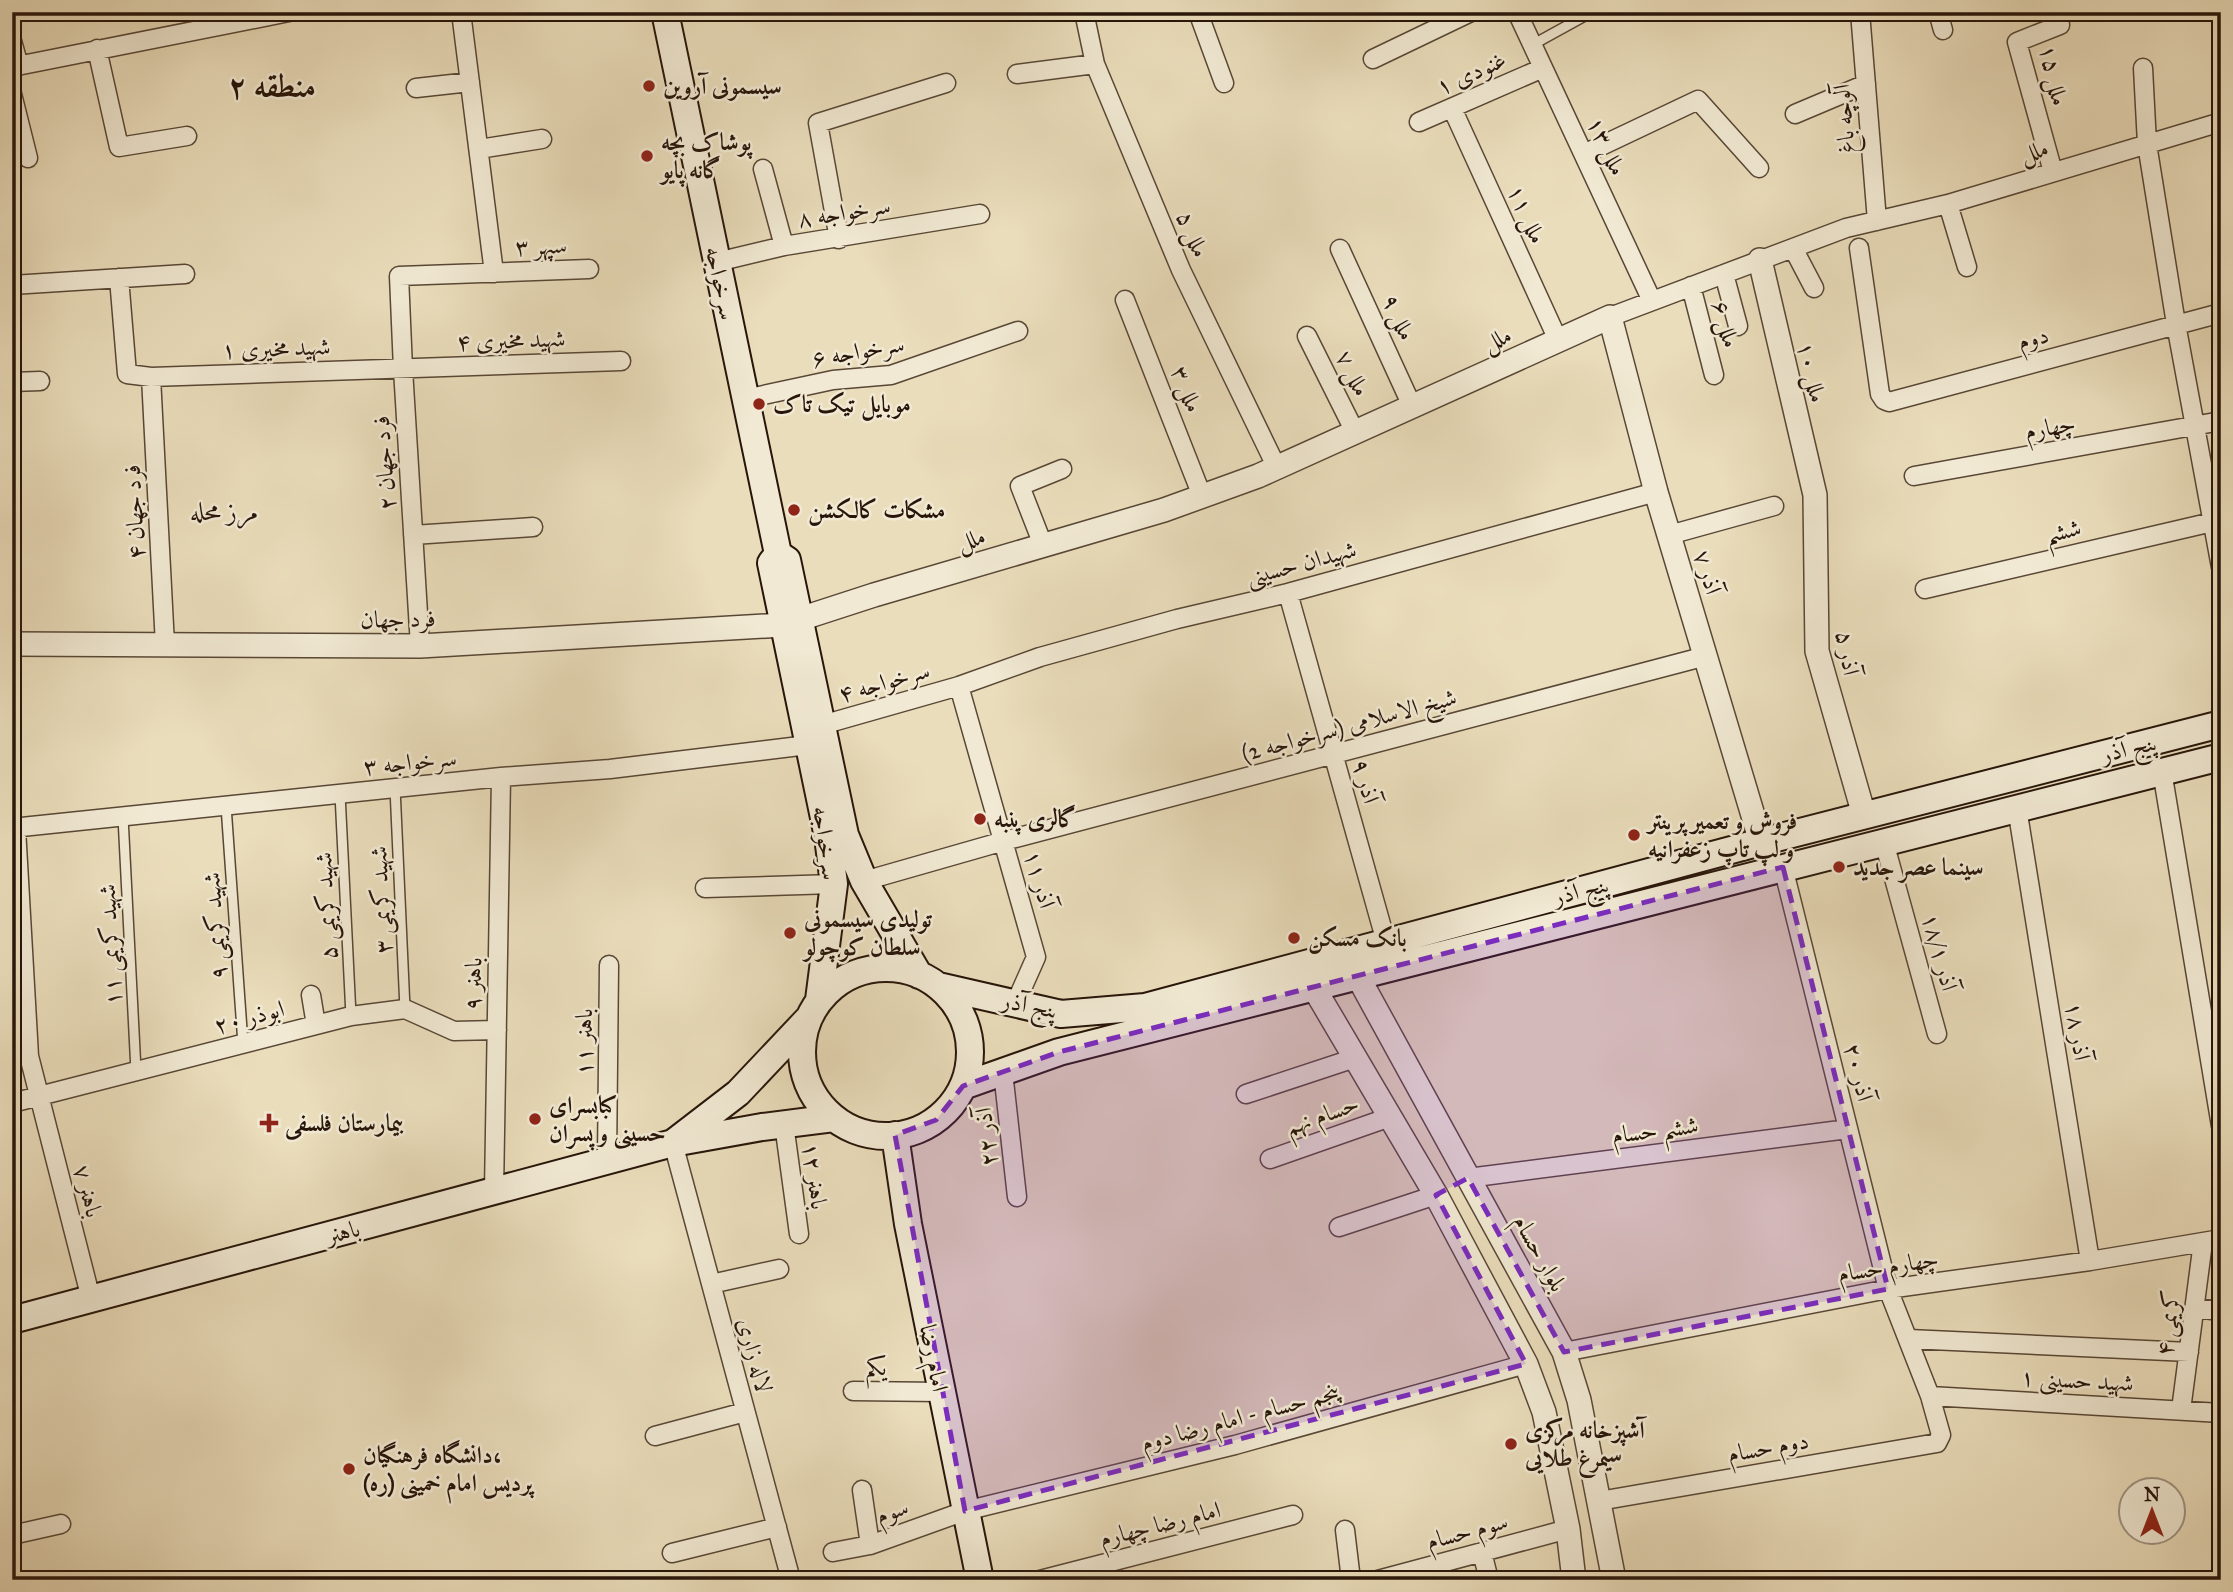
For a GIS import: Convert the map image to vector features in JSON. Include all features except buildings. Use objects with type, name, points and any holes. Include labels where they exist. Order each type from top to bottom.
[{"type":"main road","name":"سرخواجه","points":[[665,12],[815,735],[834,884],[814,1010]]},
{"type":"main road","name":"پنج آذر","points":[[929,981],[1060,1013],[1144,1007],[1761,842],[2221,724]]},
{"type":"main road","name":"سرخواجه","points":[[815,735],[845,835],[864,881],[929,981]]},
{"type":"main road","name":"پنج آذر","points":[[963,1086],[1059,1052],[2221,757]]},
{"type":"main road","points":[[876,969],[898,969],[929,981],[953,1002],[964,1021],[970,1042],[969,1065],[963,1086],[952,1104],[936,1120],[917,1130],[895,1135],[874,1135],[852,1129],[834,1118],[818,1102],[808,1083],[802,1051],[803,1040],[814,1010],[835,985],[855,974],[876,969]]},
{"type":"main road","name":"باهنر","points":[[673,1143],[738,1093],[814,1010]]},
{"type":"main road","name":"باهنر","points":[[12,1320],[673,1143],[834,1118]]},
{"type":"main road","name":"امام رضا","points":[[895,1135],[908,1224],[980,1580]]},
{"type":"street","points":[[12,41],[16,66],[289,12]]},
{"type":"street","points":[[461,12],[494,273]]},
{"type":"street","name":"ملل ۵","points":[[1084,12],[1095,64],[1181,271],[1278,467]]},
{"type":"street","points":[[1198,12],[1224,83]]},
{"type":"street","points":[[1373,60],[1471,12]]},
{"type":"street","name":"ملل ۱۳","points":[[1517,12],[1652,301]]},
{"type":"street","name":"آلوچه باغ","points":[[1860,12],[1877,221]]},
{"type":"street","points":[[1938,12],[1943,30]]},
{"type":"street","name":"ملل ۱۵","points":[[2053,172],[2017,42],[2060,25],[2057,12]]},
{"type":"street","points":[[97,49],[119,147],[187,136]]},
{"type":"street","points":[[1017,74],[1095,64]]},
{"type":"street","name":"۱ غنودی","points":[[1419,122],[1543,68]]},
{"type":"street","points":[[2143,68],[2147,144],[2194,425],[2217,521],[2221,567]]},
{"type":"street","points":[[416,88],[470,82]]},
{"type":"street","points":[[839,239],[818,123],[946,83]]},
{"type":"street","points":[[1795,114],[1866,84]]},
{"type":"street","points":[[12,94],[28,158]]},
{"type":"street","points":[[1584,154],[1698,100],[1759,168]]},
{"type":"street","name":"۱۱ ملل","points":[[1452,107],[1558,340]]},
{"type":"street","name":"ملل","points":[[792,622],[1164,510],[1202,496],[1278,467],[1610,317],[1846,228],[1948,204],[2221,122]]},
{"type":"street","points":[[479,149],[542,139]]},
{"type":"street","points":[[763,169],[783,246]]},
{"type":"street","points":[[1948,204],[1967,267]]},
{"type":"street","name":"۸ سرخواجه","points":[[717,262],[783,246],[980,214]]},
{"type":"street","points":[[1793,248],[1814,288]]},
{"type":"street","name":"دوم","points":[[1859,248],[1880,394],[1889,402],[2221,313]]},
{"type":"street","name":"ملل ۹","points":[[1340,249],[1412,406]]},
{"type":"street","name":"۱۰ ملل","points":[[1759,260],[1815,495]]},
{"type":"street","name":"۳ سپهر","points":[[399,276],[589,269]]},
{"type":"street","points":[[12,285],[185,274]]},
{"type":"street","points":[[1724,274],[1738,326]]},
{"type":"street","name":"۲ فرد جهان","points":[[399,276],[420,646]]},
{"type":"street","points":[[119,278],[127,374],[151,377]]},
{"type":"street","name":"۶ ملل","points":[[1691,286],[1714,375]]},
{"type":"street","name":"ملل ۳","points":[[1125,300],[1202,496]]},
{"type":"street","name":"آذر ۷","points":[[1610,317],[1656,492],[1761,842]]},
{"type":"street","name":"سرخواجه ۶","points":[[745,399],[833,380],[891,375],[1018,331]]},
{"type":"street","name":"۷ ملل","points":[[1307,336],[1355,432]]},
{"type":"street","name":"۴ شهید مخیری","points":[[403,369],[621,361]]},
{"type":"street","name":"شهید مخیری ۱","points":[[151,377],[403,369]]},
{"type":"street","name":"۴ فرد جهان","points":[[151,377],[165,645]]},
{"type":"street","points":[[12,382],[40,381]]},
{"type":"street","points":[[2194,425],[2221,421]]},
{"type":"street","name":"چهارم","points":[[1914,476],[2194,425]]},
{"type":"street","points":[[1043,545],[1020,486],[1062,469]]},
{"type":"street","name":"شهیدان حسینی","points":[[959,686],[1040,657],[1288,593],[1656,492]]},
{"type":"street","name":"آذر ۵","points":[[1815,495],[1817,651],[1864,815]]},
{"type":"street","points":[[1669,535],[1774,506]]},
{"type":"street","name":"ششم","points":[[1925,589],[2217,521]]},
{"type":"street","points":[[413,535],[533,527]]},
{"type":"street","name":"۹ آذر","points":[[1288,593],[1386,942]]},
{"type":"street","name":"فرد جهان","points":[[12,644],[420,646],[792,622]]},
{"type":"street","name":"شیخ الاسلامی (سرخواجه 2)","points":[[864,881],[1004,841],[1706,656]]},
{"type":"street","name":"سرخواجه ۴","points":[[815,735],[959,686]]},
{"type":"street","name":"آذر ۱۱","points":[[959,686],[1036,957],[1016,1002]]},
{"type":"street","name":"سرخواجه ۳","points":[[14,828],[501,777],[610,769],[815,735]]},
{"type":"street","points":[[2162,771],[2221,1126]]},
{"type":"street","name":"۹ باهنر","points":[[494,1191],[501,777]]},
{"type":"street","name":"۱۸ آذر","points":[[2017,808],[2090,1261]]},
{"type":"street","name":"باهنر ۷","points":[[14,828],[29,1056],[91,1299]]},
{"type":"street","name":"۱۸/۱ آذر","points":[[1884,842],[1937,1034]]},
{"type":"street","name":"۲۰ آذر","points":[[1783,867],[1888,1289],[1930,1396],[1941,1435]]},
{"type":"street","points":[[705,888],[834,884]]},
{"type":"street","name":"باهنر ۱۱","points":[[607,1161],[609,965]]},
{"type":"street","name":"بلوار حسام","points":[[1357,975],[1564,1352],[1579,1400],[1614,1580]]},
{"type":"street","points":[[1314,988],[1436,1195],[1526,1364],[1544,1412],[1568,1529],[1574,1580]]},
{"type":"street","points":[[311,995],[316,1024]]},
{"type":"street","name":"ابوذر ۲۰","points":[[12,1103],[351,1016],[405,1010],[454,1031],[497,1030]]},
{"type":"street","points":[[1246,1094],[1355,1058]]},
{"type":"street","name":"۲۲ آذر","points":[[1003,1072],[1017,1197]]},
{"type":"street","name":"حسام نهم","points":[[1270,1159],[1390,1117]]},
{"type":"street","name":"۱۲ باهنر","points":[[784,1124],[799,1234]]},
{"type":"street","name":"ششم حسام","points":[[1468,1178],[1848,1129]]},
{"type":"street","name":"لاله زاری","points":[[673,1143],[791,1580]]},
{"type":"street","points":[[1339,1227],[1436,1195],[1468,1178]]},
{"type":"street","name":"چهارم حسام","points":[[1564,1352],[1888,1289],[2090,1261],[2212,1240]]},
{"type":"street","name":"کریمی ۴","points":[[2181,1410],[2194,1308],[2212,1240]]},
{"type":"street","points":[[711,1284],[779,1269]]},
{"type":"street","points":[[2194,1308],[2221,1311]]},
{"type":"street","points":[[1909,1339],[2189,1352]]},
{"type":"street","name":"پنجم حسام - امام رضا دوم","points":[[965,1511],[1235,1445],[1526,1364]]},
{"type":"street","name":"یکم","points":[[853,1391],[941,1392]]},
{"type":"street","name":"۱ شهید حسینی","points":[[1930,1396],[2221,1413]]},
{"type":"street","points":[[655,1436],[745,1412]]},
{"type":"street","name":"دوم حسام","points":[[1599,1501],[1937,1443],[1941,1435]]},
{"type":"street","points":[[862,1490],[870,1545]]},
{"type":"street","name":"سوم","points":[[834,1552],[870,1545],[965,1511]]},
{"type":"street","name":"امام رضا چهارم","points":[[1040,1580],[1293,1515]]},
{"type":"street","points":[[12,1535],[61,1524]]},
{"type":"street","points":[[672,1553],[777,1527]]},
{"type":"street","name":"سوم حسام","points":[[1378,1580],[1425,1574],[1482,1552],[1568,1529]]},
{"type":"street","points":[[1345,1530],[1351,1580]]},
{"type":"street","points":[[1482,1552],[1489,1580]]},
{"type":"lane","points":[[1532,45],[1592,12]]},
{"type":"lane","name":"۳ شهید کریمی","points":[[395,788],[405,1010]]},
{"type":"lane","name":"۵ شهید کریمی","points":[[340,794],[351,1016]]},
{"type":"lane","name":"۹ شهید کریمی","points":[[226,806],[243,1044]]},
{"type":"lane","name":"۱۱ شهید کریمی","points":[[123,817],[136,1071]]},
{"type":"highlighted area","points":[[1783,867],[1888,1289],[1564,1352],[1468,1178],[1436,1195],[1526,1364],[965,1511],[895,1135],[936,1120],[963,1086],[1059,1052]]},
{"type":"place","name":"سیسمونی آروین","points":[[649,86]]},
{"type":"place","name":"پوشاک بچه گانه پایو","points":[[647,156]]},
{"type":"place","name":"موبایل تیک تاک","points":[[759,404]]},
{"type":"place","name":"مشکات کالکشن","points":[[794,510]]},
{"type":"place","name":"گالری پنبه","points":[[980,819]]},
{"type":"place","name":"فروش و تعمیر پرینتر و لپ تاپ زعفرانیه","points":[[1634,835]]},
{"type":"place","name":"سینما عصر جدید","points":[[1839,867]]},
{"type":"place","name":"تولیدی سیسمونی سلطان کوچولو","points":[[790,933]]},
{"type":"place","name":"بانک مسکن","points":[[1294,938]]},
{"type":"place","name":"کبابسرای حسینی و پسران","points":[[535,1119]]},
{"type":"place","name":"بیمارستان فلسفی","points":[[269,1123]]},
{"type":"place","name":"آشپزخانه مرکزی سیمرغ طلایی","points":[[1511,1444]]},
{"type":"place","name":"دانشگاه فرهنگیان، پردیس امام خمینی (ره)","points":[[349,1469]]},
{"type":"district","name":"منطقه ۲","points":[[272,86]]},
{"type":"district","name":"مرز محله","points":[[224,511]]}]
